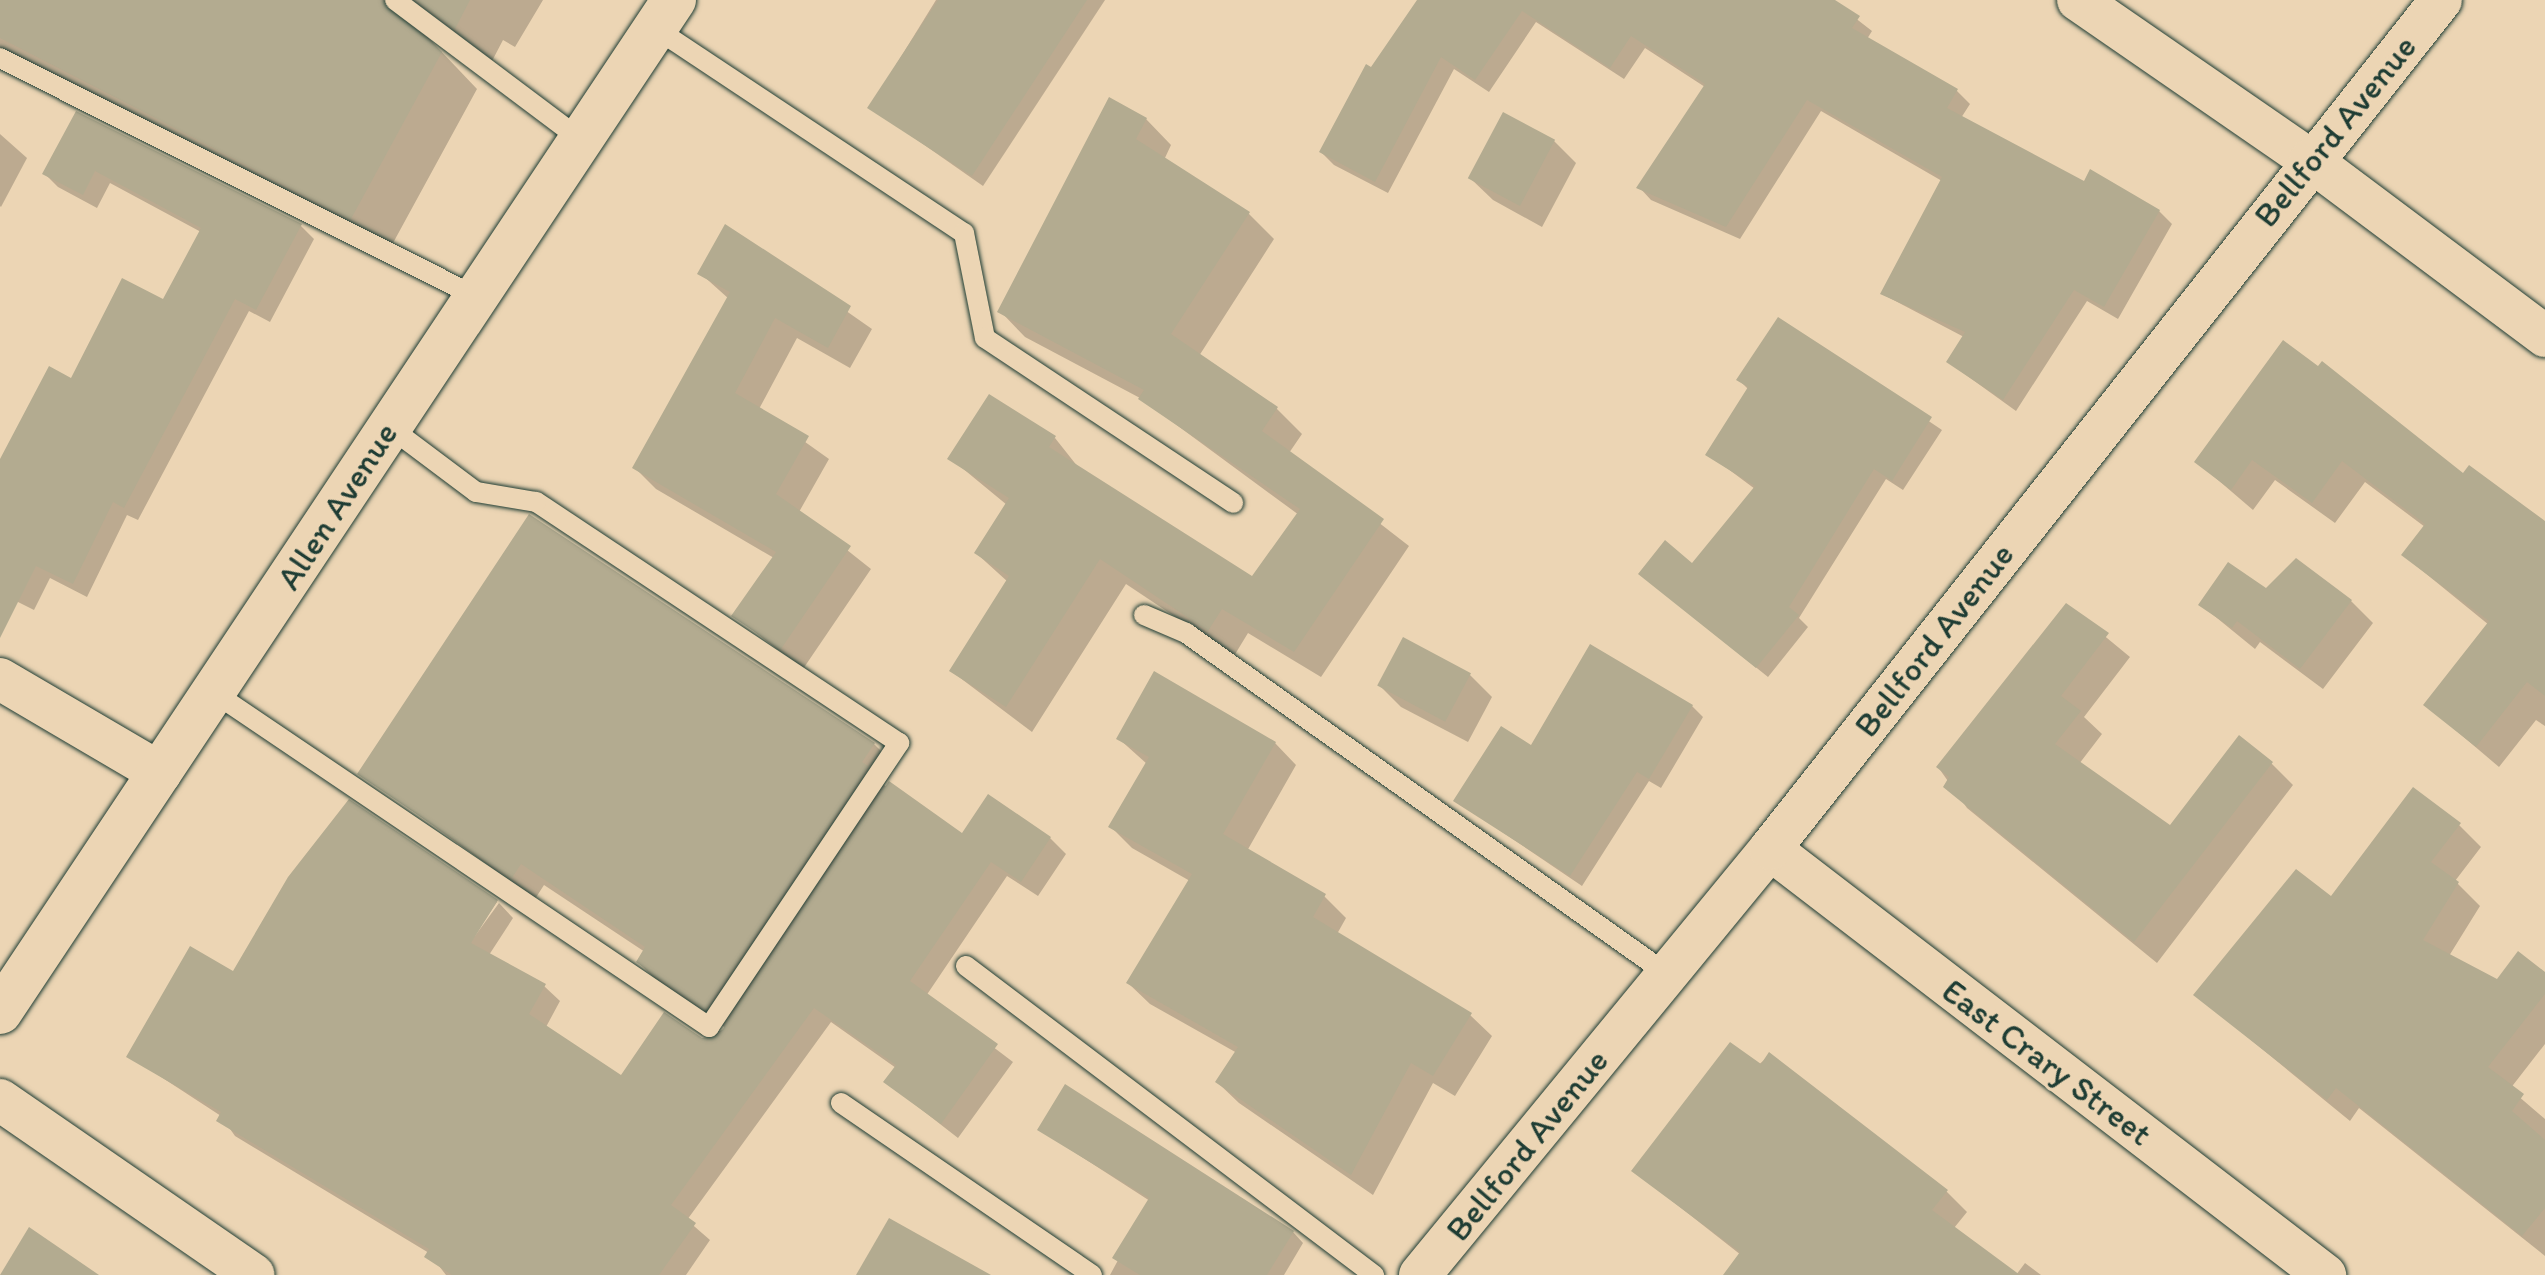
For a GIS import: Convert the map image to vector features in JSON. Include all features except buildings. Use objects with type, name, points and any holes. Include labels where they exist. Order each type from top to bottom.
[{"type":"street","points":[[2078,0],[2310,160],[2545,336]]},
{"type":"street","name":"Bellford Avenue","points":[[1420,1275],[1770,849],[2310,160],[2441,0]]},
{"type":"street","name":"Allen Avenue","points":[[0,1012],[216,694],[388,426],[664,14]]},
{"type":"street","points":[[0,679],[160,773]]},
{"type":"street","name":"East Crary Street","points":[[1770,849],[2325,1275]]},
{"type":"street","points":[[0,1100],[254,1275]]},
{"type":"lane","points":[[395,0],[580,139]]},
{"type":"lane","points":[[664,14],[964,233],[985,338],[1233,503]]},
{"type":"lane","points":[[0,58],[475,296]]},
{"type":"lane","points":[[216,694],[709,1027],[899,743],[536,502],[476,492],[388,426]]},
{"type":"lane","points":[[1144,615],[1186,633],[1667,974]]},
{"type":"lane","points":[[966,966],[1374,1275]]},
{"type":"lane","points":[[841,1103],[1092,1275]]}]
